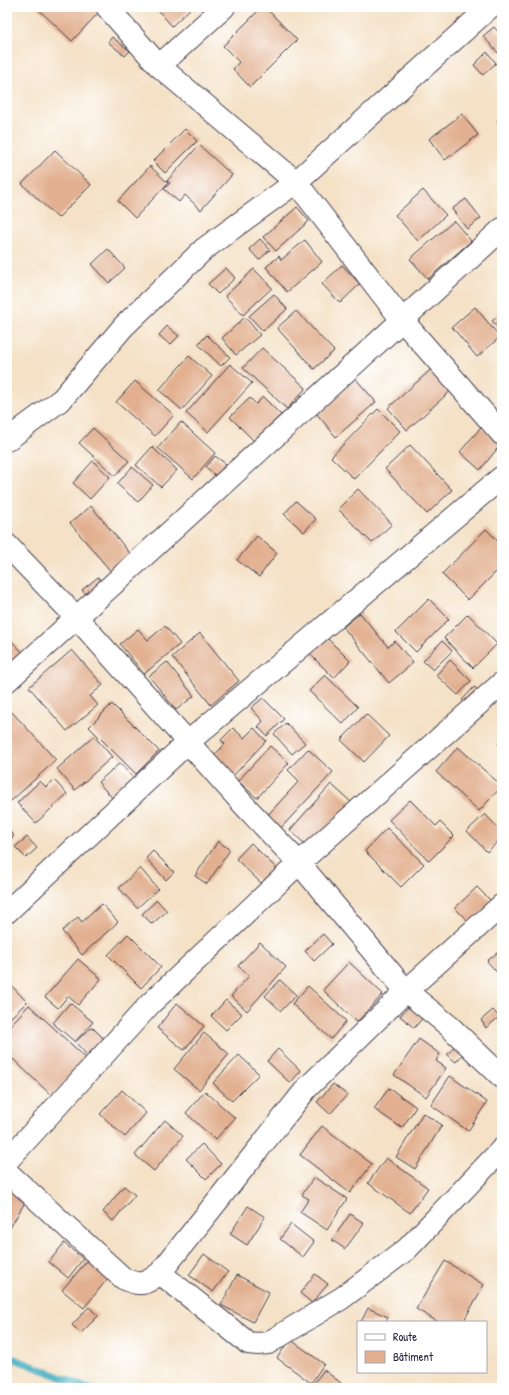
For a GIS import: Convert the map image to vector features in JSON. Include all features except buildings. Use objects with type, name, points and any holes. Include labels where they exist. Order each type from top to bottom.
[{"type":"street","points":[[107,7],[159,66],[296,182],[402,320],[502,434]]},
{"type":"street","points":[[159,66],[224,7]]},
{"type":"street","points":[[7,440],[62,400],[124,326],[204,249],[296,182],[490,7]]},
{"type":"street","points":[[7,681],[502,229]]},
{"type":"street","points":[[7,912],[187,743],[502,477]]},
{"type":"street","points":[[7,544],[77,618],[187,743],[299,863],[406,991],[449,1026],[502,1077]]},
{"type":"street","points":[[7,1161],[150,1004],[299,863],[502,683]]},
{"type":"street","points":[[7,1172],[123,1278],[132,1283],[141,1284],[151,1280],[160,1273],[307,1088],[406,991],[502,905]]},
{"type":"street","points":[[160,1273],[248,1343],[268,1343],[342,1298],[407,1249],[502,1149]]},
{"type":"waterway","points":[[7,1356],[89,1388]]}]
